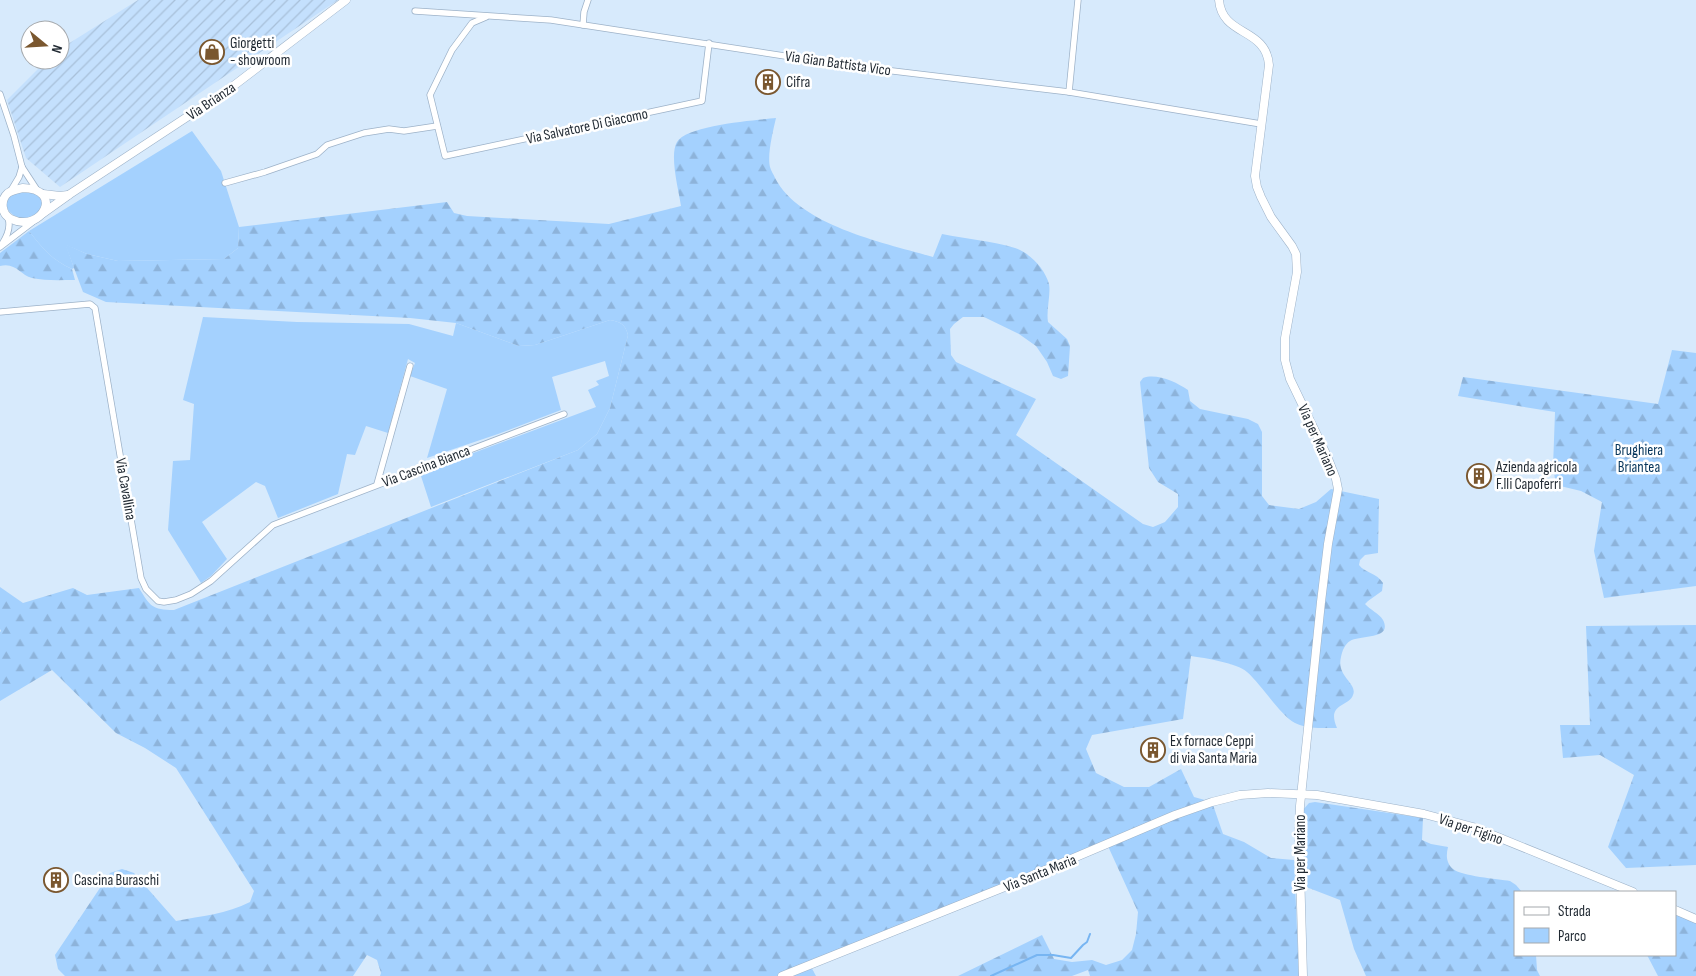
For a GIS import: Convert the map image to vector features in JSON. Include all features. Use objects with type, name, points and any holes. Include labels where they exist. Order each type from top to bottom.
[{"type":"street","name":"Via Brianza","points":[[40,217],[70,194],[228,90],[346,0]]},
{"type":"street","points":[[583,25],[584,12],[588,0]]},
{"type":"street","points":[[1069,92],[1078,0]]},
{"type":"street","name":"Via per Mariano","points":[[1219,0],[1222,13],[1227,21],[1261,43],[1269,56],[1255,164],[1257,187],[1271,217],[1296,254],[1297,264],[1294,290],[1285,338],[1285,360],[1290,380],[1327,456],[1338,489],[1320,602],[1298,834],[1303,976]]},
{"type":"street","name":"Via Gian Battista Vico","points":[[415,11],[551,20],[843,65],[1069,92],[1261,124]]},
{"type":"street","name":"Via Salvatore Di Giacomo","points":[[488,16],[472,23],[462,36],[452,50],[430,95],[446,156],[702,101],[709,43]]},
{"type":"street","points":[[0,94],[22,167],[46,201],[46,208],[40,217],[0,247]]},
{"type":"street","points":[[225,183],[265,172],[317,154],[327,145],[364,133],[389,129],[404,130],[437,126]]},
{"type":"street","points":[[0,247],[9,230],[10,223],[4,215],[2,204],[5,196],[16,183],[22,167]]},
{"type":"street","points":[[5,196],[23,188],[60,196],[70,194]]},
{"type":"street","points":[[4,215],[20,222],[40,217]]},
{"type":"street","name":"Via Cavallina","points":[[0,312],[90,304],[95,308],[140,578],[146,589],[156,600],[164,602],[176,600],[191,594],[211,581],[273,524],[290,518]]},
{"type":"street","points":[[377,484],[410,366]]},
{"type":"street","name":"Via Cascina Bianca","points":[[290,518],[564,414]]},
{"type":"street","name":"Via Santa Maria","points":[[782,976],[1012,884],[1175,815],[1212,802],[1255,793],[1302,795]]},
{"type":"street","name":"Via per Figino","points":[[1302,795],[1327,797],[1453,821],[1473,827],[1631,891]]},
{"type":"street","points":[[1676,910],[1696,919]]},
{"type":"shaded area","points":[[138,0],[338,0],[60,187],[26,158],[7,100],[37,70],[70,70],[70,43]]},
{"type":"green space","points":[[776,118],[770,150],[770,167],[787,195],[803,209],[845,230],[869,239],[933,257],[942,234],[1015,248],[1021,250],[1036,262],[1049,284],[1048,322],[1067,339],[1070,346],[1068,376],[1061,379],[1053,376],[1047,362],[1036,346],[1019,334],[984,317],[963,317],[954,324],[950,329],[951,355],[956,362],[1036,399],[1016,435],[1143,524],[1153,527],[1165,522],[1178,507],[1178,494],[1158,482],[1149,468],[1140,382],[1143,378],[1148,377],[1160,377],[1188,390],[1190,401],[1200,409],[1248,419],[1258,424],[1262,432],[1262,496],[1269,505],[1299,509],[1316,502],[1331,489],[1379,499],[1378,553],[1365,555],[1360,560],[1359,565],[1364,570],[1378,577],[1383,583],[1382,591],[1365,604],[1383,620],[1385,626],[1380,634],[1355,639],[1350,641],[1344,648],[1340,664],[1341,670],[1354,691],[1351,699],[1339,707],[1334,714],[1337,728],[1310,727],[1295,723],[1283,713],[1247,672],[1220,661],[1191,656],[1183,719],[1092,735],[1086,749],[1096,773],[1124,787],[1149,787],[1181,769],[1194,797],[1212,802],[1223,834],[1244,842],[1271,858],[1294,860],[1299,976],[1090,976],[1088,970],[1072,976],[958,976],[1042,935],[1054,959],[1072,962],[1092,960],[1106,965],[1122,960],[1132,950],[1138,912],[1107,844],[810,965],[816,976],[380,976],[381,973],[377,960],[367,955],[353,976],[65,976],[58,969],[55,955],[110,873],[122,869],[134,873],[176,921],[214,914],[241,906],[250,902],[254,891],[176,768],[145,748],[116,733],[52,670],[0,701],[0,587],[23,603],[73,588],[87,595],[139,588],[152,606],[174,610],[578,450],[597,434],[610,408],[628,335],[622,324],[610,320],[535,345],[519,346],[456,323],[410,318],[106,302],[83,292],[65,244],[87,254],[118,261],[224,259],[238,248],[239,227],[447,202],[454,213],[467,216],[609,224],[681,206],[674,155],[677,142],[683,136],[707,127]]},
{"type":"green space","points":[[192,131],[221,171],[239,227],[238,248],[224,259],[118,261],[87,254],[66,245],[74,268],[72,269],[48,253],[29,231]]},
{"type":"green space","points":[[21,192],[34,193],[43,199],[42,210],[34,216],[26,218],[16,217],[12,214],[7,207],[9,197]]},
{"type":"green space","points":[[29,231],[48,253],[72,269],[75,280],[37,279],[28,276],[14,267],[0,266],[0,253]]},
{"type":"green space","points":[[203,317],[297,322],[409,324],[453,336],[456,323],[519,346],[535,345],[610,320],[622,324],[628,335],[610,408],[597,434],[578,450],[431,507],[420,473],[596,407],[588,390],[599,385],[596,381],[609,376],[605,361],[552,377],[561,410],[427,458],[447,389],[410,376],[415,363],[408,359],[388,433],[366,426],[355,455],[347,454],[338,494],[278,518],[265,486],[256,482],[202,522],[227,559],[211,576],[201,583],[168,530],[173,461],[190,460],[194,404],[183,400]]},
{"type":"green space","name":"Brughiera Briantea","points":[[1672,350],[1696,353],[1696,586],[1604,598],[1594,551],[1602,502],[1581,491],[1556,485],[1553,467],[1555,412],[1458,396],[1463,377],[1658,404]]},
{"type":"green space","points":[[1696,625],[1696,865],[1626,868],[1608,847],[1634,775],[1600,755],[1563,758],[1560,725],[1590,725],[1586,626]]},
{"type":"green space","points":[[1315,802],[1423,818],[1422,840],[1431,844],[1448,847],[1447,859],[1453,869],[1471,875],[1510,881],[1516,885],[1521,891],[1514,891],[1514,956],[1536,956],[1537,970],[1540,976],[1366,976],[1354,949],[1340,900],[1301,885],[1302,811],[1309,803]]},
{"type":"green space","points":[[1676,913],[1696,921],[1696,976],[1658,976],[1648,956],[1676,956]]},
{"type":"waterway","points":[[991,976],[1037,955],[1071,958],[1087,942],[1090,934]]},
{"type":"place","name":"Giorgetti - showroom","points":[[212,52]]},
{"type":"place","name":"Cifra","points":[[768,82]]},
{"type":"place","name":"Azienda agricola F.lli Capoferri","points":[[1479,476]]},
{"type":"place","name":"Ex fornace Ceppi di via Santa Maria","points":[[1153,750]]},
{"type":"place","name":"Cascina Buraschi","points":[[56,880]]}]
